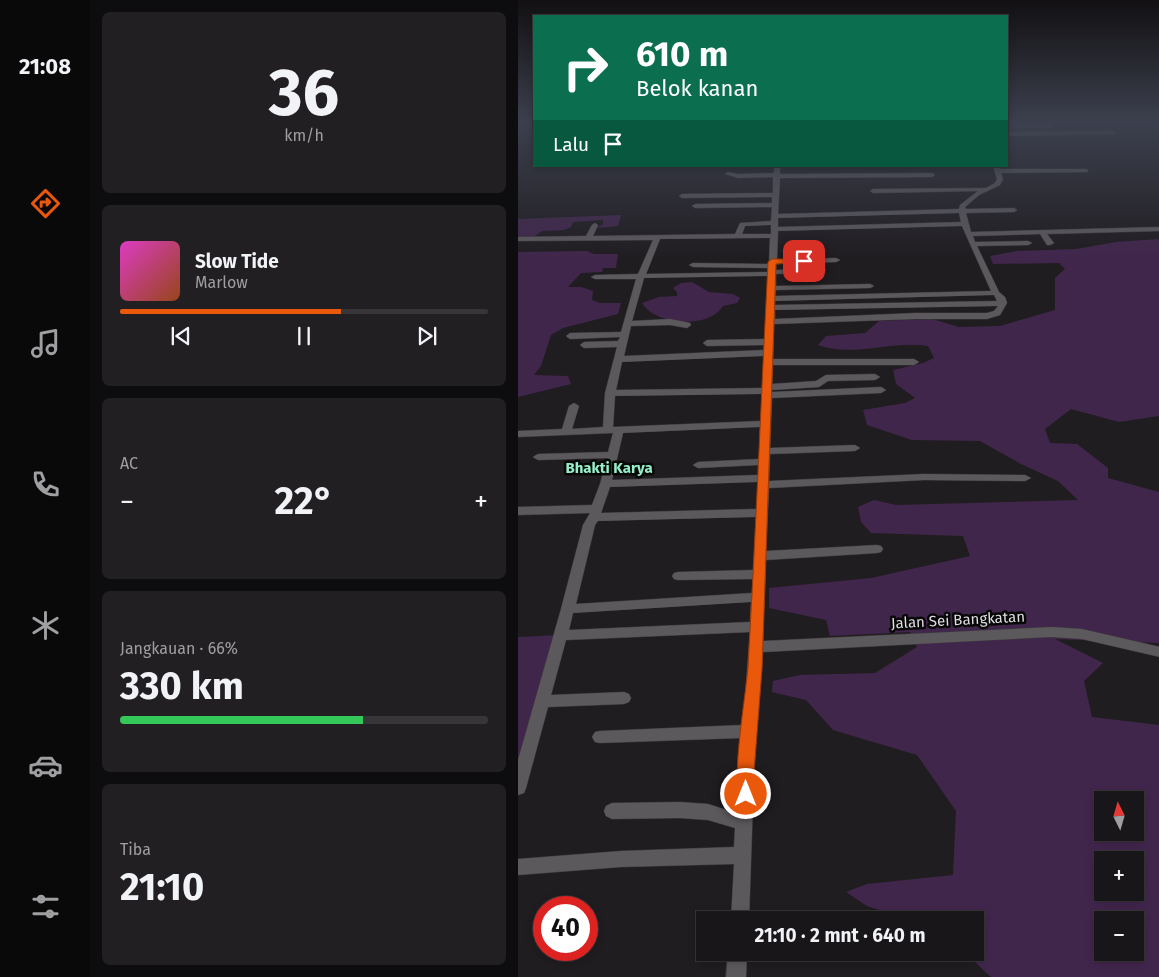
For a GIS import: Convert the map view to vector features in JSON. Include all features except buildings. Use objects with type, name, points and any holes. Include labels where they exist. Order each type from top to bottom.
[{"type":"street","points":[[771,288],[916,316],[987,316],[1001,310],[1003,303],[1001,297],[996,293],[964,224],[962,206],[968,200],[998,184],[1000,179],[998,169],[1086,171]]},
{"type":"street","points":[[728,174],[738,176],[775,201]]},
{"type":"street","points":[[695,206],[775,201],[932,175]]},
{"type":"street","points":[[873,191],[988,189]]},
{"type":"street","points":[[690,190],[964,224]]},
{"type":"street","points":[[682,196],[962,211],[1014,210]]},
{"type":"street","points":[[518,240],[738,237],[775,201]]},
{"type":"street","points":[[738,237],[742,224],[775,201]]},
{"type":"street","points":[[740,911],[746,772],[756,647],[760,513],[768,391],[775,201]]},
{"type":"street","points":[[589,238],[594,225]]},
{"type":"street","points":[[624,238],[627,227]]},
{"type":"street","points":[[969,234],[1160,229]]},
{"type":"street","points":[[1042,232],[1050,243]]},
{"type":"street","points":[[518,788],[544,701],[589,525],[606,484],[612,455],[613,429],[610,393],[641,276],[657,238]]},
{"type":"street","points":[[974,244],[1028,243]]},
{"type":"street","points":[[771,288],[836,260]]},
{"type":"street","points":[[693,265],[771,288],[837,312]]},
{"type":"street","points":[[771,288],[822,270]]},
{"type":"street","points":[[595,276],[641,276],[771,288],[1003,303]]},
{"type":"street","points":[[771,288],[805,278]]},
{"type":"street","points":[[771,288],[870,286]]},
{"type":"street","points":[[771,288],[996,293]]},
{"type":"street","points":[[627,324],[670,322],[687,325]]},
{"type":"street","points":[[570,336],[624,339]]},
{"type":"street","points":[[584,345],[624,339]]},
{"type":"street","points":[[707,343],[769,352],[914,362]]},
{"type":"street","points":[[619,359],[769,352]]},
{"type":"street","points":[[768,391],[819,384],[826,378],[875,377]]},
{"type":"street","points":[[610,393],[881,390]]},
{"type":"street","points":[[566,432],[574,406]]},
{"type":"street","points":[[518,434],[765,424]]},
{"type":"street","points":[[698,465],[855,448]]},
{"type":"street","points":[[538,457],[612,455]]},
{"type":"street","points":[[606,484],[924,477],[1025,478]]},
{"type":"street","points":[[518,511],[760,513]]},
{"type":"street","points":[[759,556],[877,550]]},
{"type":"street","points":[[678,576],[758,574]]},
{"type":"street","points":[[568,610],[758,597]]},
{"type":"street","points":[[561,635],[756,627]]},
{"type":"street","name":"Jalan Sei Bangkatan","points":[[756,647],[1052,632],[1082,634],[1160,652]]},
{"type":"street","points":[[544,701],[624,698]]},
{"type":"street","points":[[600,737],[750,731]]},
{"type":"street","points":[[612,811],[690,810],[708,812],[745,823]]},
{"type":"street","points":[[518,867],[621,859],[742,855]]},
{"type":"street","points":[[736,977],[737,961]]},
{"type":"shaded area","points":[[621,215],[618,226],[597,228],[603,224],[603,220],[573,222],[571,227],[564,230],[542,231],[532,238],[518,238],[518,219]]},
{"type":"shaded area","points":[[1158,239],[1160,242],[1159,416],[1119,422],[1071,409],[1045,429],[1050,443],[1077,444],[1108,468],[1108,478],[1159,492],[1159,643],[1055,639],[1103,663],[1084,681],[1092,717],[1159,725],[1159,977],[991,977],[974,961],[984,961],[984,911],[883,911],[867,906],[846,892],[867,884],[953,875],[956,811],[917,755],[833,730],[806,700],[772,692],[773,681],[800,675],[875,673],[917,647],[910,632],[830,636],[826,620],[769,608],[769,588],[871,578],[970,556],[963,536],[871,533],[861,522],[858,507],[874,500],[896,505],[1078,500],[1058,481],[1021,464],[980,441],[912,440],[867,425],[863,410],[905,403],[915,398],[896,384],[893,370],[923,363],[934,358],[928,346],[901,345],[845,350],[818,345],[826,336],[865,333],[879,321],[932,319],[959,327],[1000,326],[1055,310],[1055,278],[1065,269],[1059,263],[993,264],[990,256],[1017,251],[1076,249],[1116,242]]},
{"type":"shaded area","points":[[587,251],[594,254],[618,254],[616,268],[603,268],[602,272],[581,273],[568,287],[581,287],[593,291],[592,300],[600,303],[621,303],[618,314],[563,328],[551,335],[541,366],[534,375],[568,376],[571,384],[518,397],[518,252]]},
{"type":"shaded area","points":[[692,282],[709,292],[733,294],[740,298],[737,303],[723,306],[716,313],[706,318],[683,322],[659,316],[649,311],[642,303],[659,297],[677,296],[677,292],[673,288],[681,283]]},
{"type":"shaded area","points":[[561,635],[518,777],[518,637]]},
{"type":"district","name":"Bhakti Karya","points":[[609,468]]},
{"type":"route","points":[[746,794],[746,772],[755,669],[760,513],[769,379],[768,353],[772,262],[804,261]]}]
